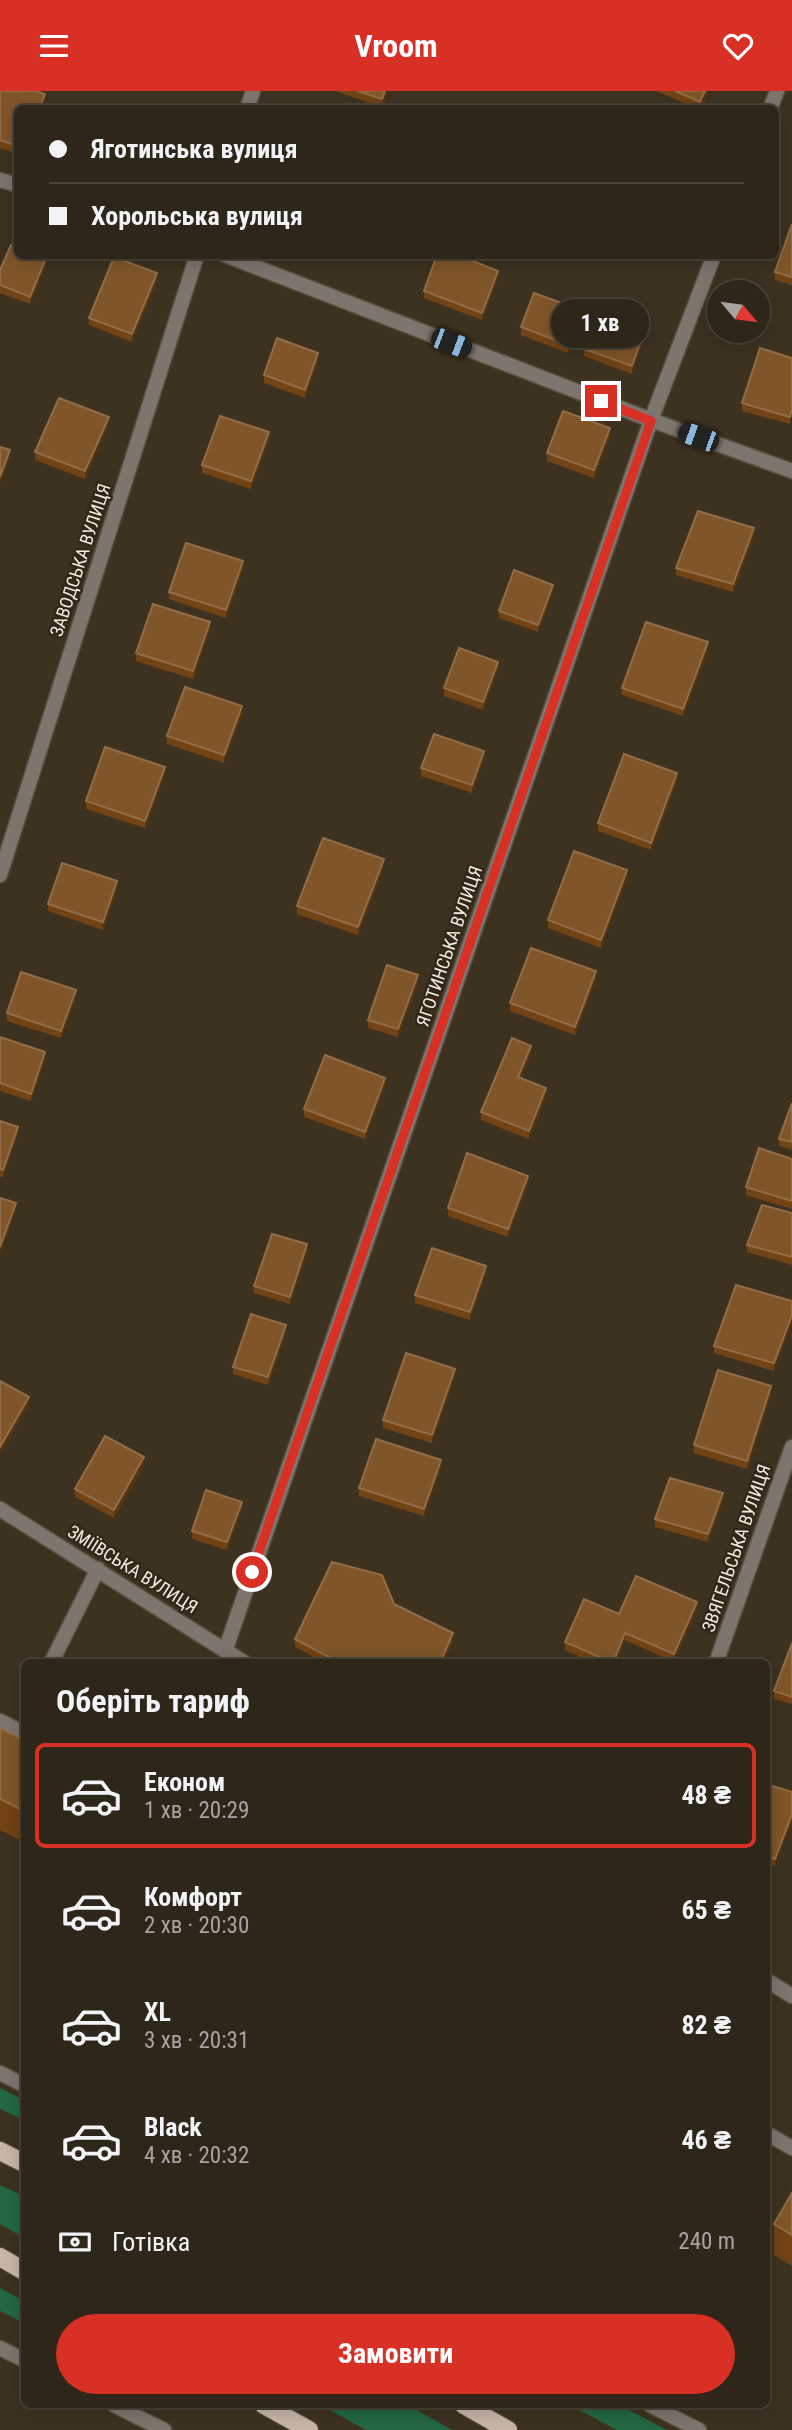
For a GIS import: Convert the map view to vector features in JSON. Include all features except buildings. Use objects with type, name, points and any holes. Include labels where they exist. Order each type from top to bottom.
[{"type":"main road","points":[[0,2151],[21,2162]]},
{"type":"main road","points":[[0,2257],[21,2269]]},
{"type":"main road","points":[[269,2408],[309,2430]]},
{"type":"main road","points":[[469,2408],[508,2430]]},
{"type":"street","name":"ЗАВОДСЬКА ВУЛИЦЯ","points":[[0,875],[196,259]]},
{"type":"street","points":[[235,259],[651,421],[792,471]]},
{"type":"street","name":"ЯГОТИНСЬКА ВУЛИЦЯ","points":[[225,1651],[651,421],[712,259]]},
{"type":"street","name":"ЗВЯГЕЛЬСЬКА ВУЛИЦЯ","points":[[717,1659],[792,1447]]},
{"type":"street","name":"ЗМІЇВСЬКА ВУЛИЦЯ","points":[[0,1509],[238,1659]]},
{"type":"street","points":[[53,1659],[97,1569]]},
{"type":"street","points":[[0,1721],[21,1727]]},
{"type":"street","points":[[770,1982],[792,1996]]},
{"type":"street","points":[[0,2073],[21,2084]]},
{"type":"street","points":[[770,2135],[792,2147]]},
{"type":"street","points":[[0,2348],[21,2358]]},
{"type":"street","points":[[120,2408],[164,2430]]},
{"type":"street","points":[[656,2408],[699,2430]]},
{"type":"green space","points":[[0,2088],[21,2098],[21,2119],[0,2109]]},
{"type":"green space","points":[[0,2185],[21,2195],[21,2236],[0,2224]]},
{"type":"green space","points":[[0,2288],[21,2299],[21,2322],[0,2311]]},
{"type":"green space","points":[[326,2408],[413,2408],[452,2430],[366,2430]]},
{"type":"green space","points":[[576,2408],[625,2408],[667,2430],[617,2430]]},
{"type":"route","points":[[252,1572],[651,421],[601,401]]}]
